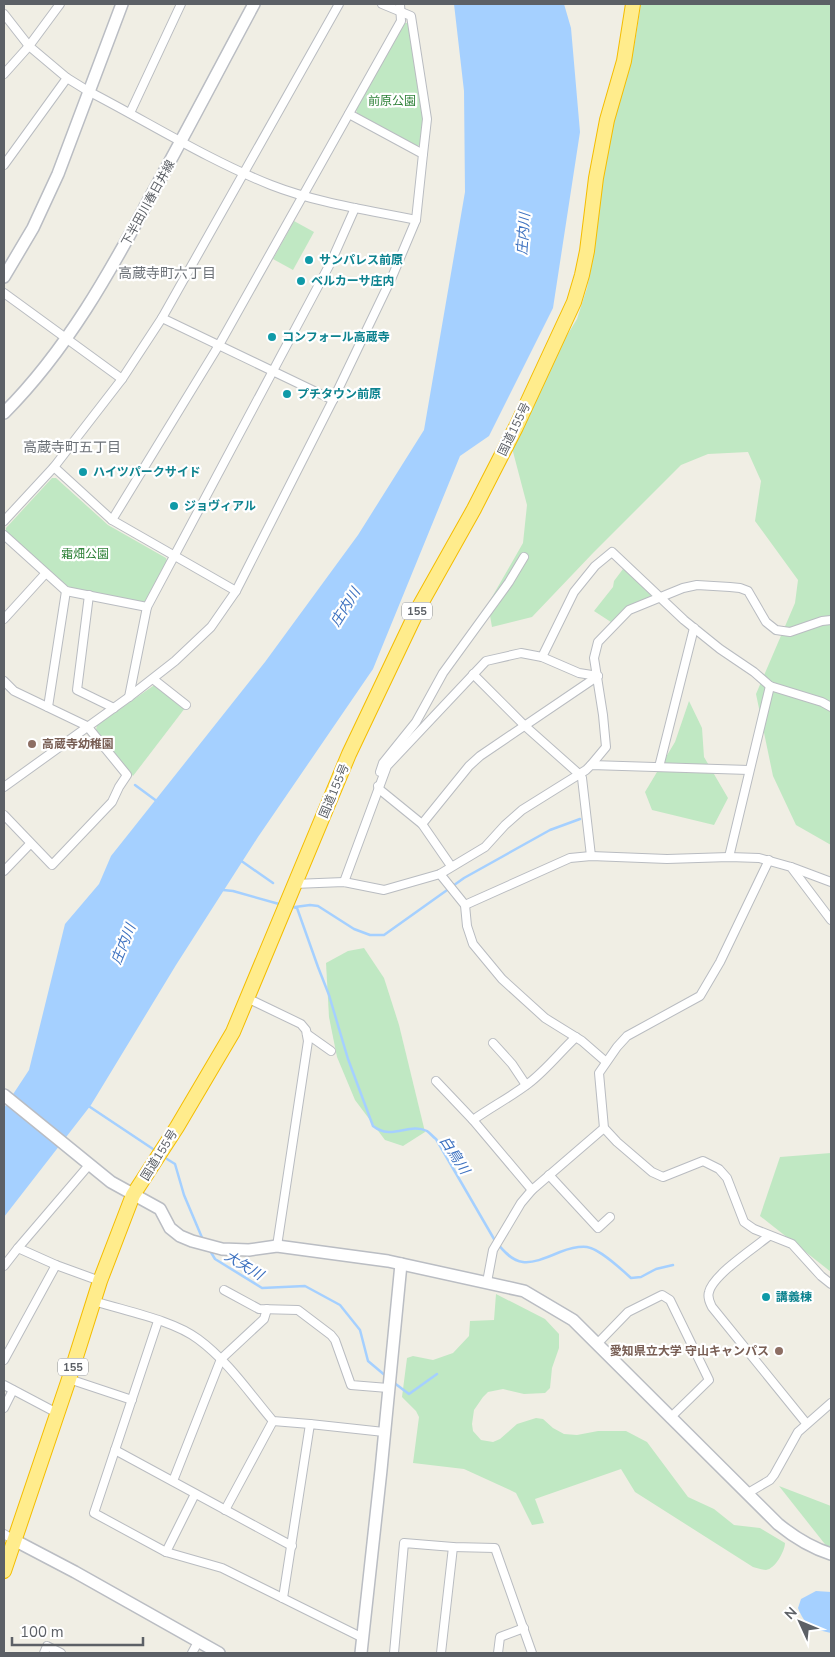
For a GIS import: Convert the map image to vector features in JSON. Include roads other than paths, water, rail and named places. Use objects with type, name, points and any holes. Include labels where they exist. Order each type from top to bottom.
[{"type":"highway","name":"国道155号","points":[[4,1571],[9,1537],[57,1413],[100,1281],[132,1195],[233,1032],[349,754],[419,607],[482,492],[524,410],[574,302],[587,252],[596,178],[607,120],[624,61],[633,4]]},
{"type":"street","points":[[4,74],[29,46],[60,4]]},
{"type":"street","points":[[4,277],[33,228],[58,174],[122,4]]},
{"type":"street","points":[[130,113],[181,4]]},
{"type":"street","name":"下半田川春日井線","points":[[4,413],[25,392],[67,339],[110,273],[254,4]]},
{"type":"street","points":[[4,521],[54,467],[122,378],[162,318],[338,4]]},
{"type":"street","points":[[4,787],[153,679],[211,627],[236,592],[333,400],[392,277],[416,220],[427,119],[410,16],[400,8],[382,4]]},
{"type":"street","points":[[112,520],[220,345],[304,196],[401,20],[400,8]]},
{"type":"street","points":[[4,14],[29,46],[67,78],[243,173],[272,186],[304,196],[416,220]]},
{"type":"street","points":[[4,165],[67,78]]},
{"type":"street","points":[[349,114],[423,154]]},
{"type":"street","points":[[129,697],[147,608],[331,262],[356,208]]},
{"type":"street","points":[[4,293],[122,378]]},
{"type":"street","points":[[162,318],[333,400]]},
{"type":"street","points":[[54,467],[112,520],[236,592]]},
{"type":"street","points":[[4,535],[66,591],[147,608]]},
{"type":"street","points":[[542,657],[574,592],[595,566],[612,552],[659,598],[694,628],[770,686],[831,706]]},
{"type":"street","points":[[451,866],[422,824],[379,789],[378,778],[383,763],[416,722],[443,673],[509,582],[524,558]]},
{"type":"street","points":[[4,619],[45,574]]},
{"type":"street","points":[[294,884],[344,882],[384,890],[440,874],[485,847],[522,810],[591,765],[606,747],[598,676],[594,658],[598,642],[629,610],[683,588],[697,586],[740,588],[748,591],[766,622],[776,630],[790,632],[822,621],[831,620]]},
{"type":"street","points":[[48,708],[66,591]]},
{"type":"street","points":[[89,595],[77,690],[114,708]]},
{"type":"street","points":[[659,767],[694,628]]},
{"type":"street","points":[[344,882],[387,766],[486,661],[521,652],[542,657],[579,672],[598,676]]},
{"type":"street","points":[[473,674],[525,726],[582,778],[591,856]]},
{"type":"street","points":[[422,824],[469,766],[480,756],[598,676]]},
{"type":"street","points":[[153,679],[186,705]]},
{"type":"street","points":[[4,681],[14,691],[87,726],[127,775],[112,802],[52,865],[4,815]]},
{"type":"street","points":[[729,857],[770,686]]},
{"type":"street","points":[[591,765],[749,770]]},
{"type":"street","points":[[4,871],[30,844]]},
{"type":"street","points":[[465,905],[570,858],[591,856],[667,859],[759,858],[791,867],[831,882]]},
{"type":"street","points":[[769,860],[724,954],[700,996],[627,1036],[605,1061],[599,1073],[604,1128],[617,1142],[652,1172],[662,1177],[703,1161],[719,1169],[727,1178],[744,1222],[754,1230],[792,1244],[821,1276],[831,1284]]},
{"type":"street","points":[[791,867],[831,920]]},
{"type":"street","points":[[440,874],[465,905],[469,935],[480,954],[502,979],[545,1018],[576,1037],[605,1061]]},
{"type":"street","points":[[247,998],[301,1024],[308,1040],[277,1246]]},
{"type":"street","points":[[307,1034],[331,1051]]},
{"type":"street","points":[[473,1120],[542,1073],[576,1037]]},
{"type":"street","points":[[493,1043],[512,1064],[526,1085]]},
{"type":"street","points":[[436,1081],[473,1120],[532,1190]]},
{"type":"street","points":[[4,1095],[111,1182],[160,1210],[170,1228],[192,1242],[222,1249],[248,1250],[264,1246],[277,1246],[401,1264],[524,1291],[573,1320],[778,1524],[794,1536],[831,1554]]},
{"type":"street","points":[[486,1282],[493,1250],[521,1203],[532,1190],[604,1128]]},
{"type":"street","points":[[4,1266],[89,1165]]},
{"type":"street","points":[[549,1175],[598,1228],[610,1217]]},
{"type":"street","points":[[769,1236],[716,1279],[708,1293],[709,1300],[712,1307],[806,1423]]},
{"type":"street","points":[[18,1248],[56,1265],[100,1281]]},
{"type":"street","points":[[362,1653],[401,1264]]},
{"type":"street","points":[[4,1360],[56,1265]]},
{"type":"street","points":[[224,1290],[259,1308],[298,1310],[335,1340],[351,1385],[388,1390]]},
{"type":"street","points":[[597,1344],[628,1312],[662,1295],[670,1300],[709,1380],[670,1418]]},
{"type":"street","points":[[94,1301],[158,1321],[193,1336],[220,1359],[274,1421],[384,1432]]},
{"type":"street","points":[[173,1481],[220,1359],[264,1319],[267,1309]]},
{"type":"street","points":[[158,1321],[94,1512],[166,1552],[222,1568],[363,1638]]},
{"type":"street","points":[[69,1379],[132,1400]]},
{"type":"street","points":[[4,1385],[57,1413]]},
{"type":"street","points":[[4,1408],[13,1390]]},
{"type":"street","points":[[748,1493],[770,1480],[779,1468],[791,1443],[806,1423],[831,1403]]},
{"type":"street","points":[[225,1510],[274,1421]]},
{"type":"street","points":[[283,1598],[310,1424]]},
{"type":"street","points":[[115,1450],[292,1546]]},
{"type":"street","points":[[166,1552],[196,1494]]},
{"type":"street","points":[[9,1537],[219,1653]]},
{"type":"street","points":[[394,1653],[404,1543],[495,1548],[532,1653]]},
{"type":"street","points":[[441,1653],[453,1547]]},
{"type":"street","points":[[498,1653],[500,1637],[524,1628]]},
{"type":"street","points":[[192,1653],[198,1642]]},
{"type":"street","points":[[44,1653],[47,1646],[61,1653]]},
{"type":"water","name":"庄内川","points":[[454,4],[564,4],[571,28],[580,132],[553,308],[489,436],[460,456],[373,669],[258,837],[176,965],[91,1105],[4,1217],[4,1108],[29,1070],[65,924],[99,884],[111,856],[265,662],[358,535],[424,430],[465,192],[464,91]]},
{"type":"water","points":[[816,1591],[831,1592],[831,1633],[810,1626],[798,1608],[801,1599]]},
{"type":"waterway","points":[[135,785],[158,802]]},
{"type":"waterway","points":[[295,907],[318,906],[354,929],[370,935],[384,935],[464,878],[550,830],[580,819]]},
{"type":"waterway","points":[[240,860],[273,883]]},
{"type":"waterway","name":"白鳥川","points":[[223,890],[279,904]]},
{"type":"waterway","name":"白鳥川","points":[[293,907],[297,908],[329,995],[348,1059],[373,1126],[387,1132],[420,1129],[427,1131],[436,1139],[494,1239],[509,1256],[516,1260],[530,1262],[570,1249],[587,1247],[604,1255],[631,1278],[641,1277],[656,1269],[673,1265]]},
{"type":"waterway","name":"大矢川","points":[[87,1105],[153,1149]]},
{"type":"waterway","name":"大矢川","points":[[167,1159],[175,1164],[184,1195],[203,1240]]},
{"type":"waterway","name":"大矢川","points":[[209,1249],[215,1259],[262,1288],[305,1286],[340,1305],[360,1330],[368,1361],[387,1377]]},
{"type":"waterway","name":"大矢川","points":[[393,1382],[409,1394],[437,1374]]},
{"type":"place","name":"サンパレス前原","points":[[309,260]]},
{"type":"place","name":"ベルカーサ庄内","points":[[301,281]]},
{"type":"place","name":"コンフォール高蔵寺","points":[[272,337]]},
{"type":"place","name":"プチタウン前原","points":[[287,394]]},
{"type":"place","name":"ハイツパークサイド","points":[[83,472]]},
{"type":"place","name":"ジョヴィアル","points":[[174,506]]},
{"type":"place","name":"高蔵寺幼稚園","points":[[32,744]]},
{"type":"place","name":"講義棟","points":[[766,1297]]},
{"type":"place","name":"愛知県立大学 守山キャンパス","points":[[779,1351]]},
{"type":"district","name":"高蔵寺町六丁目","points":[[167,273]]},
{"type":"district","name":"高蔵寺町五丁目","points":[[72,447]]},
{"type":"park label","name":"前原公園","points":[[392,101]]},
{"type":"park label","name":"霜畑公園","points":[[85,554]]}]
